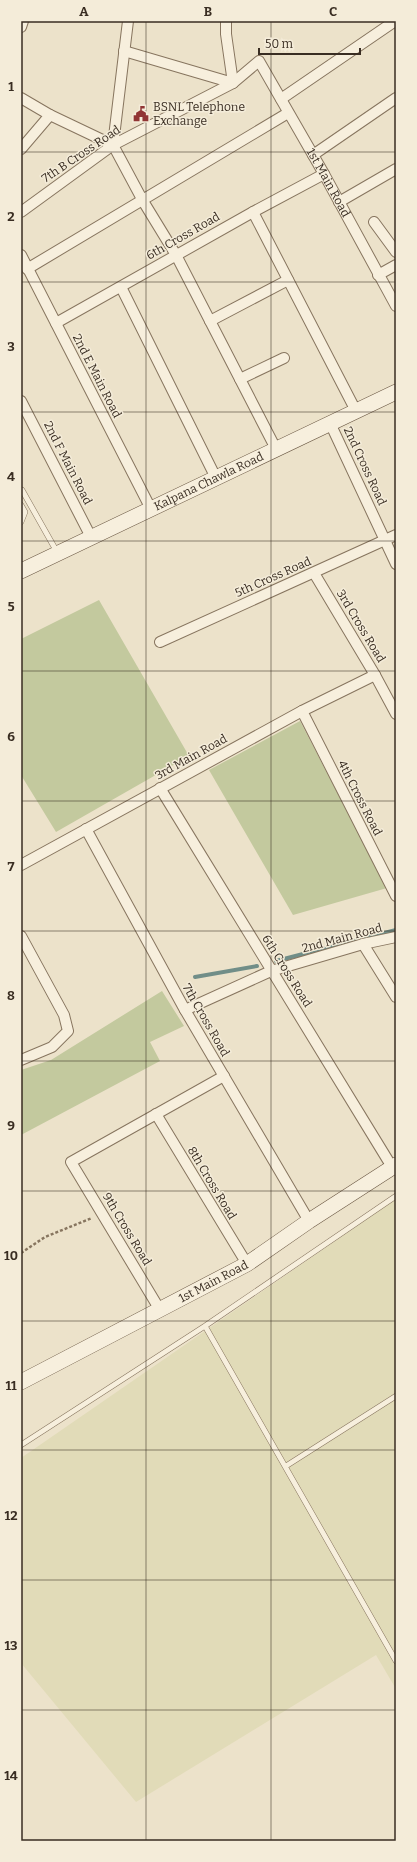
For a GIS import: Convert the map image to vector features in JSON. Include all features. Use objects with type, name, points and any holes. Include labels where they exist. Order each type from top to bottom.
[{"type":"street","points":[[21,27],[23,21]]},
{"type":"street","points":[[128,21],[113,145],[143,201],[176,255],[276,449]]},
{"type":"street","points":[[124,51],[233,83],[226,34],[226,21]]},
{"type":"street","points":[[281,99],[395,21]]},
{"type":"street","name":"7th B Cross Road","points":[[21,212],[113,145],[233,83],[259,61]]},
{"type":"street","name":"1st Main Road","points":[[259,61],[324,174],[396,306]]},
{"type":"street","points":[[21,98],[50,115],[113,145]]},
{"type":"street","points":[[313,155],[396,98]]},
{"type":"street","points":[[27,269],[288,113]]},
{"type":"street","points":[[21,149],[50,115]]},
{"type":"street","points":[[339,202],[396,169]]},
{"type":"street","name":"6th Cross Road","points":[[56,323],[253,212],[324,174]]},
{"type":"street","points":[[253,212],[356,411]]},
{"type":"street","points":[[374,222],[396,252]]},
{"type":"street","name":"2nd E Main Road","points":[[21,255],[151,509]]},
{"type":"street","points":[[378,275],[396,266]]},
{"type":"street","points":[[210,321],[288,280]]},
{"type":"street","points":[[121,287],[216,478]]},
{"type":"street","points":[[240,379],[284,358]]},
{"type":"street","name":"Kalpana Chawla Road","points":[[21,571],[396,392]]},
{"type":"street","name":"2nd F Main Road","points":[[21,401],[91,537]]},
{"type":"street","name":"2nd Cross Road","points":[[330,423],[396,564]]},
{"type":"street","name":"5th Cross Road","points":[[160,642],[396,535]]},
{"type":"street","name":"3rd Cross Road","points":[[314,573],[375,675],[396,714]]},
{"type":"street","name":"3rd Main Road","points":[[21,864],[302,711],[375,675]]},
{"type":"street","name":"4th Cross Road","points":[[302,711],[396,896]]},
{"type":"street","name":"6th Cross Road","points":[[160,788],[271,971],[394,1166]]},
{"type":"street","name":"7th Cross Road","points":[[86,829],[185,1010],[310,1221]]},
{"type":"street","points":[[21,936],[64,1015],[68,1031],[52,1047],[21,1060]]},
{"type":"street","name":"2nd Main Road","points":[[185,1010],[271,971],[363,944],[396,937]]},
{"type":"street","points":[[363,944],[396,997]]},
{"type":"street","points":[[156,1114],[224,1076]]},
{"type":"street","name":"9th Cross Road","points":[[156,1114],[71,1162],[160,1310]]},
{"type":"street","name":"8th Cross Road","points":[[156,1114],[247,1264]]},
{"type":"street","name":"1st Main Road","points":[[21,1382],[247,1264],[394,1166]]},
{"type":"lane","points":[[22,490],[58,553]]},
{"type":"lane","points":[[21,505],[25,512],[21,522]]},
{"type":"lane","points":[[21,1445],[205,1326],[396,1196]]},
{"type":"lane","points":[[205,1326],[396,1661]]},
{"type":"lane","points":[[286,1466],[396,1396]]},
{"type":"path","points":[[21,1252],[45,1237],[103,1214]]},
{"type":"shaded area","points":[[396,1199],[396,1689],[376,1655],[136,1802],[21,1663],[21,1458]]},
{"type":"green space","points":[[99,600],[189,756],[56,832],[21,775],[21,639]]},
{"type":"green space","points":[[300,721],[387,888],[293,915],[209,770]]},
{"type":"green space","points":[[162,991],[184,1026],[150,1042],[160,1061],[21,1135],[21,1070],[51,1060]]},
{"type":"waterway","points":[[276,961],[396,930]]},
{"type":"waterway","points":[[195,977],[257,966]]},
{"type":"place","name":"BSNL Telephone Exchange","points":[[141,114]]}]
